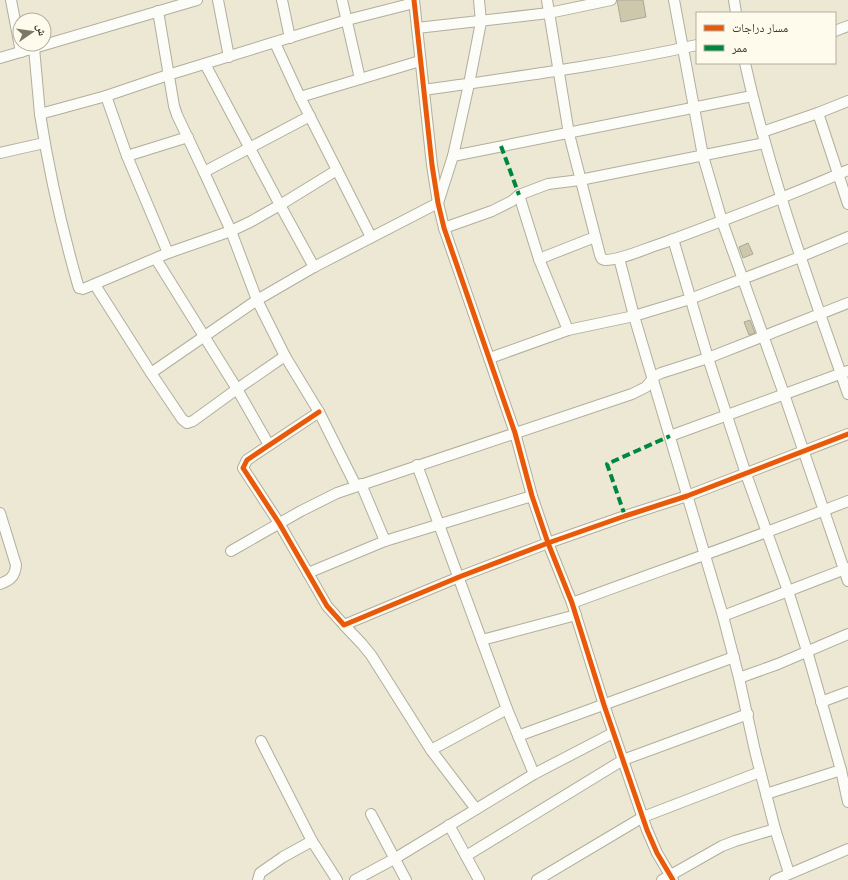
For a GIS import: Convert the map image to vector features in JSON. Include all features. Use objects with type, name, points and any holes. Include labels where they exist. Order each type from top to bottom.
[{"type":"street","points":[[11,0],[13,12]]},
{"type":"street","points":[[52,43],[197,0]]},
{"type":"street","points":[[218,0],[229,57]]},
{"type":"street","points":[[282,0],[290,38]]},
{"type":"street","points":[[342,0],[360,79]]},
{"type":"street","points":[[151,372],[257,300],[314,267],[438,203],[453,156],[470,84],[481,22],[479,0]]},
{"type":"street","points":[[547,0],[569,134],[602,259],[609,260],[619,258],[673,239],[781,199],[843,172]]},
{"type":"street","points":[[417,28],[481,22],[549,13],[611,0]]},
{"type":"street","points":[[674,0],[703,156],[722,221],[846,569],[848,581]]},
{"type":"street","points":[[734,0],[736,12]]},
{"type":"street","points":[[40,114],[106,96],[168,75],[346,20],[414,2],[432,165],[438,203],[444,228],[490,358],[532,496],[548,543],[572,603],[613,733],[651,841],[668,878],[722,846],[775,829]]},
{"type":"street","points":[[158,11],[174,106],[231,231],[257,300],[285,356],[319,412],[359,485],[385,541]]},
{"type":"street","points":[[836,31],[848,26]]},
{"type":"street","points":[[275,43],[300,97],[371,237]]},
{"type":"street","points":[[424,90],[559,71],[696,45]]},
{"type":"street","points":[[0,58],[21,52]]},
{"type":"street","points":[[34,52],[44,143],[64,237],[78,285],[81,289],[95,285],[168,253],[231,231],[280,205],[337,170]]},
{"type":"street","points":[[300,97],[420,61]]},
{"type":"street","points":[[205,64],[314,267]]},
{"type":"street","points":[[745,64],[752,96],[781,199],[820,314],[844,372],[848,394]]},
{"type":"street","points":[[106,96],[127,156],[168,253]]},
{"type":"street","points":[[453,156],[569,134],[752,96]]},
{"type":"street","points":[[762,132],[848,101]]},
{"type":"street","points":[[818,113],[843,172],[848,204]]},
{"type":"street","points":[[204,172],[310,116]]},
{"type":"street","points":[[127,156],[188,137]]},
{"type":"street","points":[[0,153],[44,143]]},
{"type":"street","points":[[444,228],[504,206],[519,195],[548,184],[580,180],[765,143]]},
{"type":"street","points":[[519,195],[539,259],[568,330]]},
{"type":"street","points":[[539,259],[595,237]]},
{"type":"street","points":[[490,358],[568,330],[634,316],[690,299],[848,237]]},
{"type":"street","points":[[673,239],[708,358],[746,474],[788,591],[807,651],[841,770],[846,780],[848,802]]},
{"type":"street","points":[[619,258],[634,316],[723,616],[740,678],[760,772],[775,829],[789,873]]},
{"type":"street","points":[[156,259],[237,389],[269,445]]},
{"type":"street","points":[[95,285],[182,419],[187,423],[193,421],[285,356]]},
{"type":"street","points":[[231,552],[279,523],[318,502],[359,485],[632,394],[646,387],[655,376],[661,373],[708,358],[848,303]]},
{"type":"street","points":[[670,436],[844,372]]},
{"type":"street","points":[[319,412],[247,460],[243,468],[279,523],[328,606],[371,655],[430,750],[476,809]]},
{"type":"street","points":[[344,625],[459,577],[548,543],[687,496],[848,434]]},
{"type":"street","points":[[417,465],[507,709],[534,774]]},
{"type":"street","points":[[308,573],[385,541],[532,496]]},
{"type":"street","points":[[572,603],[767,533],[848,501]]},
{"type":"street","points":[[0,513],[16,565],[16,571],[10,580],[0,584]]},
{"type":"street","points":[[723,616],[846,569]]},
{"type":"street","points":[[482,640],[576,615]]},
{"type":"street","points":[[740,678],[778,664],[848,634]]},
{"type":"street","points":[[518,736],[734,657]]},
{"type":"street","points":[[821,702],[848,692]]},
{"type":"street","points":[[430,750],[507,709]]},
{"type":"street","points":[[466,856],[623,760],[748,714]]},
{"type":"street","points":[[355,880],[394,859],[534,774],[613,733]]},
{"type":"street","points":[[261,741],[312,841],[337,880]]},
{"type":"street","points":[[766,794],[841,770]]},
{"type":"street","points":[[537,880],[643,817],[760,772]]},
{"type":"street","points":[[371,814],[406,880]]},
{"type":"street","points":[[449,825],[479,880]]},
{"type":"street","points":[[258,880],[260,873],[283,857],[312,841]]},
{"type":"street","points":[[775,880],[848,849]]},
{"type":"building","points":[[617,0],[643,0],[646,17],[621,22]]},
{"type":"building","points":[[748,243],[753,254],[743,258],[739,247]]},
{"type":"building","points":[[750,320],[755,333],[749,335],[744,322]]},
{"type":"marked path","points":[[501,146],[519,195]]},
{"type":"marked path","points":[[625,516],[607,464],[670,436]]},
{"type":"cycle path","points":[[414,0],[432,165],[438,203],[444,228],[515,433],[532,496],[548,543],[572,603],[604,705],[647,830],[657,853],[673,880]]},
{"type":"cycle path","points":[[319,412],[247,460],[243,468],[279,523],[327,606],[344,625],[459,577],[548,543],[687,496],[848,434]]}]
